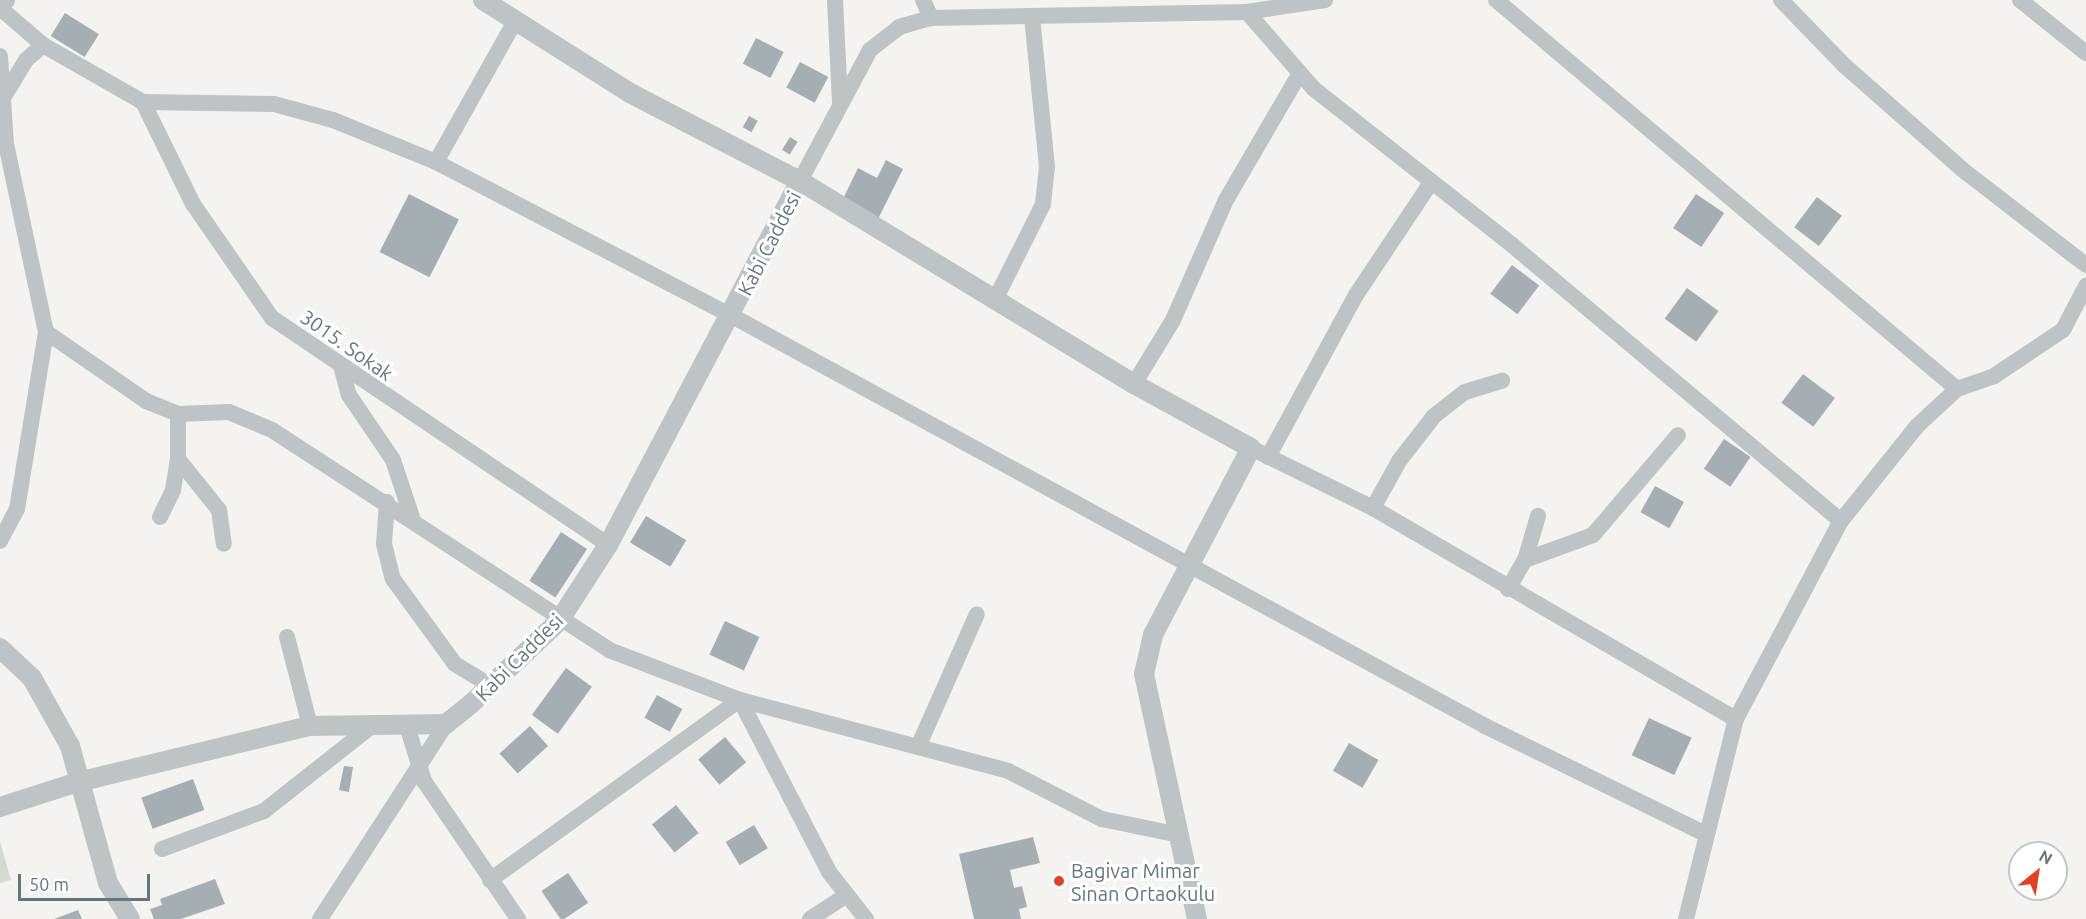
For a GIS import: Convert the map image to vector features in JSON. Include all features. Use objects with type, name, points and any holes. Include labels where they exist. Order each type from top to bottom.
[{"type":"street","points":[[0,3],[5,0]]},
{"type":"street","points":[[483,0],[514,23],[630,93],[800,181],[1134,384],[1268,457],[1372,508],[1508,589],[1736,719]]},
{"type":"street","points":[[835,0],[840,101]]},
{"type":"street","points":[[923,0],[931,18]]},
{"type":"street","points":[[800,181],[840,101],[870,50],[899,27],[931,18],[1246,12],[1324,0]]},
{"type":"street","points":[[1496,0],[1957,389]]},
{"type":"street","points":[[1781,0],[1845,66],[1963,170],[2086,265]]},
{"type":"street","points":[[2019,0],[2086,53]]},
{"type":"street","points":[[0,8],[43,45],[143,102],[274,104],[333,120],[436,162],[732,316],[1485,726],[1705,834]]},
{"type":"street","points":[[1246,12],[1300,73],[1430,184],[1512,245],[1841,521]]},
{"type":"street","points":[[994,300],[1043,204],[1047,167],[1032,16]]},
{"type":"street","points":[[436,162],[514,23]]},
{"type":"street","points":[[3,99],[26,60],[43,45]]},
{"type":"street","points":[[0,56],[8,156],[46,332],[17,509],[0,542]]},
{"type":"street","points":[[1134,384],[1173,320],[1226,200],[1300,73]]},
{"type":"street","name":"3015. Sokak","points":[[143,102],[193,204],[272,318],[608,545]]},
{"type":"street","name":"Kabi Caddesi","points":[[446,723],[491,686],[559,621],[608,545],[732,316],[800,181]]},
{"type":"street","points":[[1268,457],[1356,295],[1430,184]]},
{"type":"street","points":[[1686,919],[1704,863],[1705,834],[1736,719],[1841,521],[1917,426],[1957,389],[2002,371],[2062,330],[2086,286]]},
{"type":"street","points":[[46,332],[146,401],[178,414],[240,416],[272,430],[412,517],[559,621],[609,650],[740,700],[1008,771],[1102,819],[1175,834]]},
{"type":"street","points":[[341,366],[349,395],[393,460],[412,517]]},
{"type":"street","points":[[1372,508],[1434,416],[1465,392],[1502,381]]},
{"type":"street","points":[[160,517],[173,490],[178,459],[178,414]]},
{"type":"street","points":[[1525,560],[1593,535],[1678,435]]},
{"type":"street","points":[[1197,919],[1175,834],[1144,674],[1153,635],[1251,448]]},
{"type":"street","points":[[178,459],[219,510],[224,544]]},
{"type":"street","points":[[387,502],[384,544],[393,579],[455,664],[491,686]]},
{"type":"street","points":[[1508,589],[1525,560],[1538,516]]},
{"type":"street","points":[[918,747],[977,614]]},
{"type":"street","points":[[287,638],[310,726]]},
{"type":"street","points":[[0,648],[32,678],[70,746],[78,782],[108,883],[130,919]]},
{"type":"street","points":[[490,880],[740,700]]},
{"type":"street","points":[[740,700],[829,872],[866,919]]},
{"type":"street","points":[[0,807],[78,782],[310,726],[369,728],[446,723]]},
{"type":"street","points":[[320,919],[417,762],[446,723]]},
{"type":"street","points":[[407,726],[417,762],[490,880],[518,919]]},
{"type":"street","points":[[162,849],[264,812],[369,728]]},
{"type":"street","points":[[810,919],[847,895]]},
{"type":"shaded area","points":[[0,842],[11,880],[0,883]]},
{"type":"building","points":[[65,13],[99,34],[85,57],[51,36]]},
{"type":"building","points":[[756,38],[784,52],[770,78],[743,64]]},
{"type":"building","points":[[800,62],[828,77],[815,103],[786,88]]},
{"type":"building","points":[[749,116],[758,121],[751,132],[743,127]]},
{"type":"building","points":[[790,137],[798,142],[790,154],[782,150]]},
{"type":"building","points":[[886,160],[903,169],[878,219],[842,201],[858,168],[877,178]]},
{"type":"building","points":[[409,194],[459,219],[429,277],[379,252]]},
{"type":"building","points":[[1696,194],[1724,213],[1701,247],[1673,228]]},
{"type":"building","points":[[1817,197],[1842,216],[1819,246],[1794,227]]},
{"type":"building","points":[[1512,265],[1539,285],[1517,314],[1490,294]]},
{"type":"building","points":[[1687,288],[1719,311],[1696,342],[1665,319]]},
{"type":"building","points":[[1803,374],[1835,398],[1813,427],[1781,403]]},
{"type":"building","points":[[1724,439],[1751,457],[1730,487],[1704,469]]},
{"type":"building","points":[[1655,486],[1684,502],[1669,528],[1640,512]]},
{"type":"building","points":[[646,516],[686,540],[670,567],[630,543]]},
{"type":"building","points":[[561,532],[587,549],[555,598],[529,581]]},
{"type":"building","points":[[725,621],[759,637],[744,671],[709,655]]},
{"type":"building","points":[[566,668],[592,687],[558,734],[532,715]]},
{"type":"building","points":[[657,695],[682,709],[670,732],[644,718]]},
{"type":"building","points":[[1649,718],[1692,738],[1674,775],[1632,755]]},
{"type":"building","points":[[530,726],[548,746],[518,773],[500,753]]},
{"type":"building","points":[[725,737],[746,762],[719,785],[698,759]]},
{"type":"building","points":[[1349,743],[1378,760],[1362,788],[1333,771]]},
{"type":"building","points":[[344,766],[353,767],[349,792],[339,790]]},
{"type":"building","points":[[193,779],[204,810],[153,829],[141,798]]},
{"type":"building","points":[[676,805],[699,833],[675,852],[652,825]]},
{"type":"building","points":[[754,825],[768,848],[740,865],[726,842]]},
{"type":"building","points":[[1033,837],[1040,863],[1010,870],[1014,888],[1022,886],[1027,907],[1019,909],[1021,919],[974,919],[959,854]]},
{"type":"building","points":[[568,873],[588,903],[564,919],[560,919],[541,891]]},
{"type":"building","points":[[215,879],[225,904],[181,919],[154,919],[150,909],[162,905],[160,899]]},
{"type":"building","points":[[78,910],[82,919],[54,919]]},
{"type":"place","name":"Bagivar Mimar Sinan Ortaokulu","points":[[1059,881]]}]
